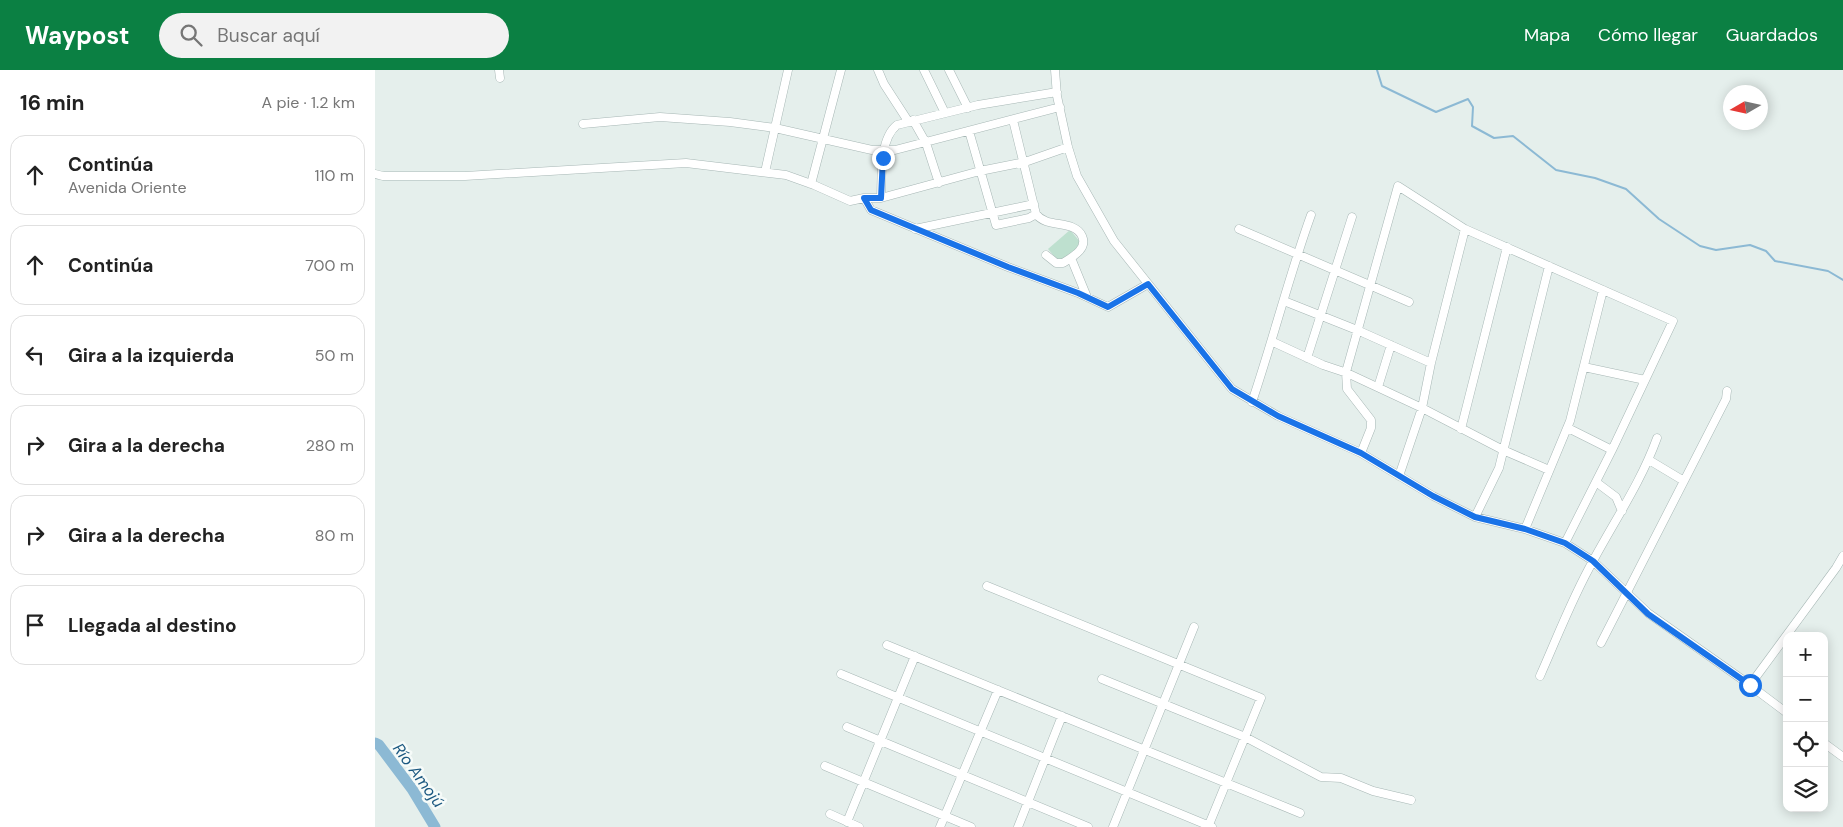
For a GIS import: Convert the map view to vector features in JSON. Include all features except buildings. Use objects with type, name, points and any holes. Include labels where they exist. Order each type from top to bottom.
[{"type":"street","points":[[765,172],[788,70]]},
{"type":"street","points":[[811,184],[841,70],[851,70]]},
{"type":"street","points":[[877,70],[884,84],[926,143],[939,183]]},
{"type":"street","points":[[924,70],[945,113]]},
{"type":"street","points":[[949,70],[968,108]]},
{"type":"street","points":[[1055,70],[1067,147],[1077,176],[1114,241],[1232,389],[1278,416],[1361,453],[1433,496],[1475,517],[1525,529],[1565,543],[1593,561],[1625,594],[1648,614],[1671,628],[1783,710]]},
{"type":"street","points":[[881,198],[884,151],[891,131],[897,125],[911,120],[968,108],[1057,92]]},
{"type":"street","points":[[583,124],[660,117],[754,124],[884,151],[926,143],[1060,107]]},
{"type":"street","points":[[1013,120],[1037,214],[1046,221],[1074,228],[1084,240],[1083,245],[1071,258],[1063,263],[1058,264],[1052,261],[1046,254]]},
{"type":"street","points":[[969,131],[997,225],[1029,218],[1037,214]]},
{"type":"street","points":[[375,174],[383,176],[465,176],[686,163],[786,175],[850,201],[864,198],[881,198],[980,171],[1025,162],[1067,147]]},
{"type":"street","points":[[1361,453],[1371,428],[1371,420],[1347,389],[1347,373],[1357,330],[1398,186],[1465,229],[1673,321],[1612,450],[1565,543]]},
{"type":"street","points":[[864,198],[871,210],[1108,307],[1148,284]]},
{"type":"street","points":[[915,228],[1035,204]]},
{"type":"street","points":[[1253,402],[1273,342],[1297,254],[1311,214]]},
{"type":"street","points":[[1307,358],[1322,316],[1352,217]]},
{"type":"street","points":[[1239,229],[1409,302]]},
{"type":"street","points":[[1399,476],[1422,408],[1431,363],[1465,229]]},
{"type":"street","points":[[1461,429],[1507,247]]},
{"type":"street","points":[[1071,258],[1087,297]]},
{"type":"street","points":[[1475,517],[1499,468],[1549,266]]},
{"type":"street","points":[[1525,529],[1567,428],[1603,290]]},
{"type":"street","points":[[1284,301],[1357,330],[1431,363]]},
{"type":"street","points":[[1273,342],[1307,358],[1347,373],[1422,408],[1503,450],[1549,470]]},
{"type":"street","points":[[1378,388],[1391,345]]},
{"type":"street","points":[[1584,368],[1645,380]]},
{"type":"street","points":[[1601,643],[1726,399],[1727,391]]},
{"type":"street","points":[[1567,428],[1612,450]]},
{"type":"street","points":[[1540,676],[1563,621],[1593,561],[1649,460],[1657,438]]},
{"type":"street","points":[[1649,460],[1684,481]]},
{"type":"street","points":[[1596,482],[1616,498],[1622,511]]},
{"type":"street","points":[[1750,685],[1843,556]]},
{"type":"street","points":[[841,674],[1210,827],[1261,698],[987,586]]},
{"type":"street","points":[[1113,827],[1194,627]]},
{"type":"street","points":[[887,644],[1300,813]]},
{"type":"street","points":[[847,822],[915,656]]},
{"type":"street","points":[[1102,679],[1245,737],[1321,777],[1341,778],[1373,791],[1411,800]]},
{"type":"street","points":[[940,827],[997,690]]},
{"type":"street","points":[[1018,827],[1062,716]]},
{"type":"street","points":[[847,727],[1087,827]]},
{"type":"street","points":[[1828,747],[1843,757]]},
{"type":"street","points":[[825,766],[971,827]]},
{"type":"street","points":[[830,814],[859,827]]},
{"type":"green space","points":[[1070,230],[1082,244],[1060,263],[1048,249]]},
{"type":"waterway","points":[[1377,70],[1382,86],[1436,112],[1468,99],[1473,107],[1472,126],[1494,138],[1513,136],[1556,170],[1595,178],[1626,189],[1659,219],[1700,246],[1716,250],[1750,245],[1766,251],[1775,261],[1828,271],[1843,280]]},
{"type":"waterway","name":"Río Amojú","points":[[375,743],[379,745],[412,789],[435,827]]},
{"type":"route","points":[[883,158],[881,198],[864,198],[871,210],[1008,267],[1078,293],[1108,307],[1148,284],[1202,354],[1232,389],[1278,416],[1361,453],[1433,496],[1475,517],[1525,529],[1565,543],[1593,561],[1625,594],[1648,614],[1671,628],[1750,685]]}]
